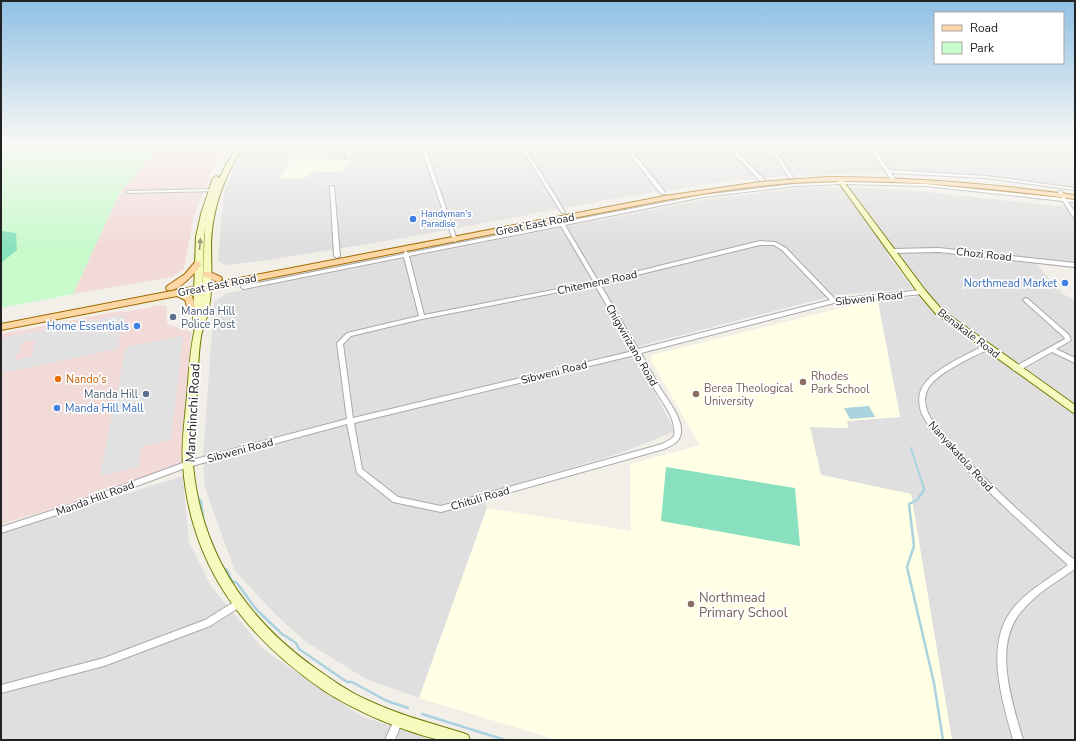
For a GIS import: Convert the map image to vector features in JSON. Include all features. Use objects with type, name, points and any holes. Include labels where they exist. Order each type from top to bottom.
[{"type":"main road","points":[[215,190],[219,179]]},
{"type":"main road","points":[[215,190],[221,179]]},
{"type":"main road","name":"Great East Road","points":[[562,218],[663,193],[776,179]]},
{"type":"main road","name":"Great East Road","points":[[1,327],[197,286],[207,281],[337,256],[454,237],[701,192],[764,184],[865,179]]},
{"type":"main road","name":"Great East Road","points":[[914,179],[1062,195],[1075,195]]},
{"type":"main road","name":"Benakale Road","points":[[841,181],[892,252],[937,310],[987,348],[1075,410]]},
{"type":"main road","name":"Manchinchi Road","points":[[198,328],[196,314],[198,264],[204,214],[215,190]]},
{"type":"main road","name":"Manchinchi Road","points":[[215,190],[208,234],[205,308],[198,328],[189,418],[188,464],[192,498],[206,548],[237,604],[270,642],[309,672],[365,706],[463,740]]},
{"type":"main road","name":"Great East Road","points":[[207,281],[405,252],[454,237]]},
{"type":"main road","points":[[196,314],[192,310],[189,298],[174,291],[198,264]]},
{"type":"main road","name":"Great East Road","points":[[1,320],[174,291]]},
{"type":"street","points":[[434,179],[454,237]]},
{"type":"street","name":"Chigwirizano Road","points":[[540,179],[596,283],[638,352],[672,414],[678,430]]},
{"type":"street","points":[[652,179],[663,193]]},
{"type":"street","points":[[991,179],[1075,189]]},
{"type":"street","points":[[841,181],[926,185],[1062,195],[1075,201]]},
{"type":"street","points":[[332,187],[337,256]]},
{"type":"street","points":[[127,192],[215,190]]},
{"type":"street","points":[[1062,195],[1075,216]]},
{"type":"street","points":[[244,287],[562,218]]},
{"type":"street","name":"Chitemene Road","points":[[340,343],[349,334],[422,317],[596,283],[760,243],[775,244],[784,249],[834,301]]},
{"type":"street","name":"Chozi Road","points":[[892,252],[939,250],[1075,265]]},
{"type":"street","points":[[405,252],[422,317]]},
{"type":"street","name":"Sibweni Road","points":[[188,464],[350,421],[638,352],[834,301],[922,292]]},
{"type":"street","points":[[1016,369],[1068,341],[1067,336],[1026,300]]},
{"type":"street","name":"Chituli Road","points":[[340,343],[350,421],[359,471],[396,500],[441,509],[664,446],[674,440],[678,430]]},
{"type":"street","name":"Nanyakatola Road","points":[[987,348],[933,378],[924,388],[922,400],[928,419],[981,481],[1074,564]]},
{"type":"street","points":[[1053,350],[1075,362]]},
{"type":"street","name":"Manda Hill Road","points":[[1,530],[69,508],[188,464]]},
{"type":"street","points":[[1018,740],[1004,683],[1002,655],[1007,628],[1012,617],[1028,599],[1074,564]]},
{"type":"street","points":[[1,689],[104,662],[207,623],[237,604]]},
{"type":"street","points":[[390,740],[399,719]]},
{"type":"shaded area","points":[[132,179],[209,179],[204,190],[120,192]]},
{"type":"shaded area","points":[[229,179],[758,179],[720,182],[612,199],[398,239],[269,260],[225,265],[218,261],[225,189]]},
{"type":"shaded area","points":[[292,179],[352,179],[342,184],[324,185],[302,179]]},
{"type":"shaded area","points":[[302,179],[352,179],[342,184],[324,185]]},
{"type":"shaded area","points":[[992,179],[1075,179],[1075,189]]},
{"type":"shaded area","points":[[827,187],[899,189],[1066,207],[1075,222],[1075,268],[1036,264],[1063,294],[1075,300],[1075,740],[952,740],[911,494],[821,475],[810,427],[848,428],[847,421],[900,417],[878,302],[928,295],[900,254],[887,254],[913,289],[836,295],[631,348],[675,431],[621,453],[483,494],[487,508],[419,698],[366,679],[306,642],[276,615],[235,571],[205,488],[203,458],[214,302],[227,293],[707,199],[798,188]]},
{"type":"shaded area","points":[[204,191],[194,215],[184,269],[172,277],[73,294],[120,193]]},
{"type":"shaded area","name":"Northmead Primary School","points":[[878,302],[900,417],[847,421],[848,428],[810,427],[821,475],[911,494],[952,740],[557,740],[419,698],[487,508],[631,531],[630,464],[700,445],[651,361],[652,355],[849,306]]},
{"type":"shaded area","points":[[161,305],[167,306],[167,324],[191,332],[185,466],[66,505],[1,524],[1,334],[120,311],[125,312]]},
{"type":"shaded area","name":"Manda Hill","points":[[122,315],[124,317],[117,349],[1,373],[1,338]],"holes":[[[36,340],[31,357],[15,360],[22,342]]]},
{"type":"shaded area","name":"Manda Hill","points":[[183,336],[171,440],[141,447],[138,467],[100,476],[126,347]]},
{"type":"shaded area","points":[[183,476],[189,542],[211,586],[264,650],[361,716],[432,740],[1,740],[1,533]]},
{"type":"green space","points":[[1,179],[132,179],[120,192],[73,294],[1,308]]},
{"type":"green space","points":[[1,231],[16,233],[17,250],[1,263]]},
{"type":"green space","points":[[666,467],[795,488],[800,546],[661,521]]},
{"type":"water","points":[[869,406],[875,417],[850,419],[844,408]]},
{"type":"waterway","points":[[911,448],[923,486]]},
{"type":"waterway","points":[[923,485],[924,490],[917,500],[909,504],[914,546],[907,567],[934,683],[943,740]]},
{"type":"waterway","points":[[197,496],[201,502],[203,517]]},
{"type":"waterway","points":[[210,539],[216,553]]},
{"type":"waterway","points":[[223,568],[227,570],[232,581],[237,583],[256,609],[282,634],[296,643],[299,649],[347,682],[352,682],[387,701],[408,708]]},
{"type":"waterway","points":[[422,714],[505,740]]},
{"type":"place","name":"Handyman's Paradise","points":[[413,219]]},
{"type":"place","name":"Northmead Market","points":[[1065,283]]},
{"type":"place","name":"Manda Hill Police Post","points":[[173,317]]},
{"type":"place","name":"Home Essentials","points":[[137,326]]},
{"type":"place","name":"Nando's","points":[[58,379]]},
{"type":"place","name":"Rhodes Park School","points":[[803,382]]},
{"type":"place","name":"Manda Hill","points":[[146,394]]},
{"type":"place","name":"Berea Theological University","points":[[696,394]]},
{"type":"place","name":"Manda Hill Mall","points":[[57,408]]},
{"type":"place","name":"Northmead Primary School","points":[[691,604]]}]
